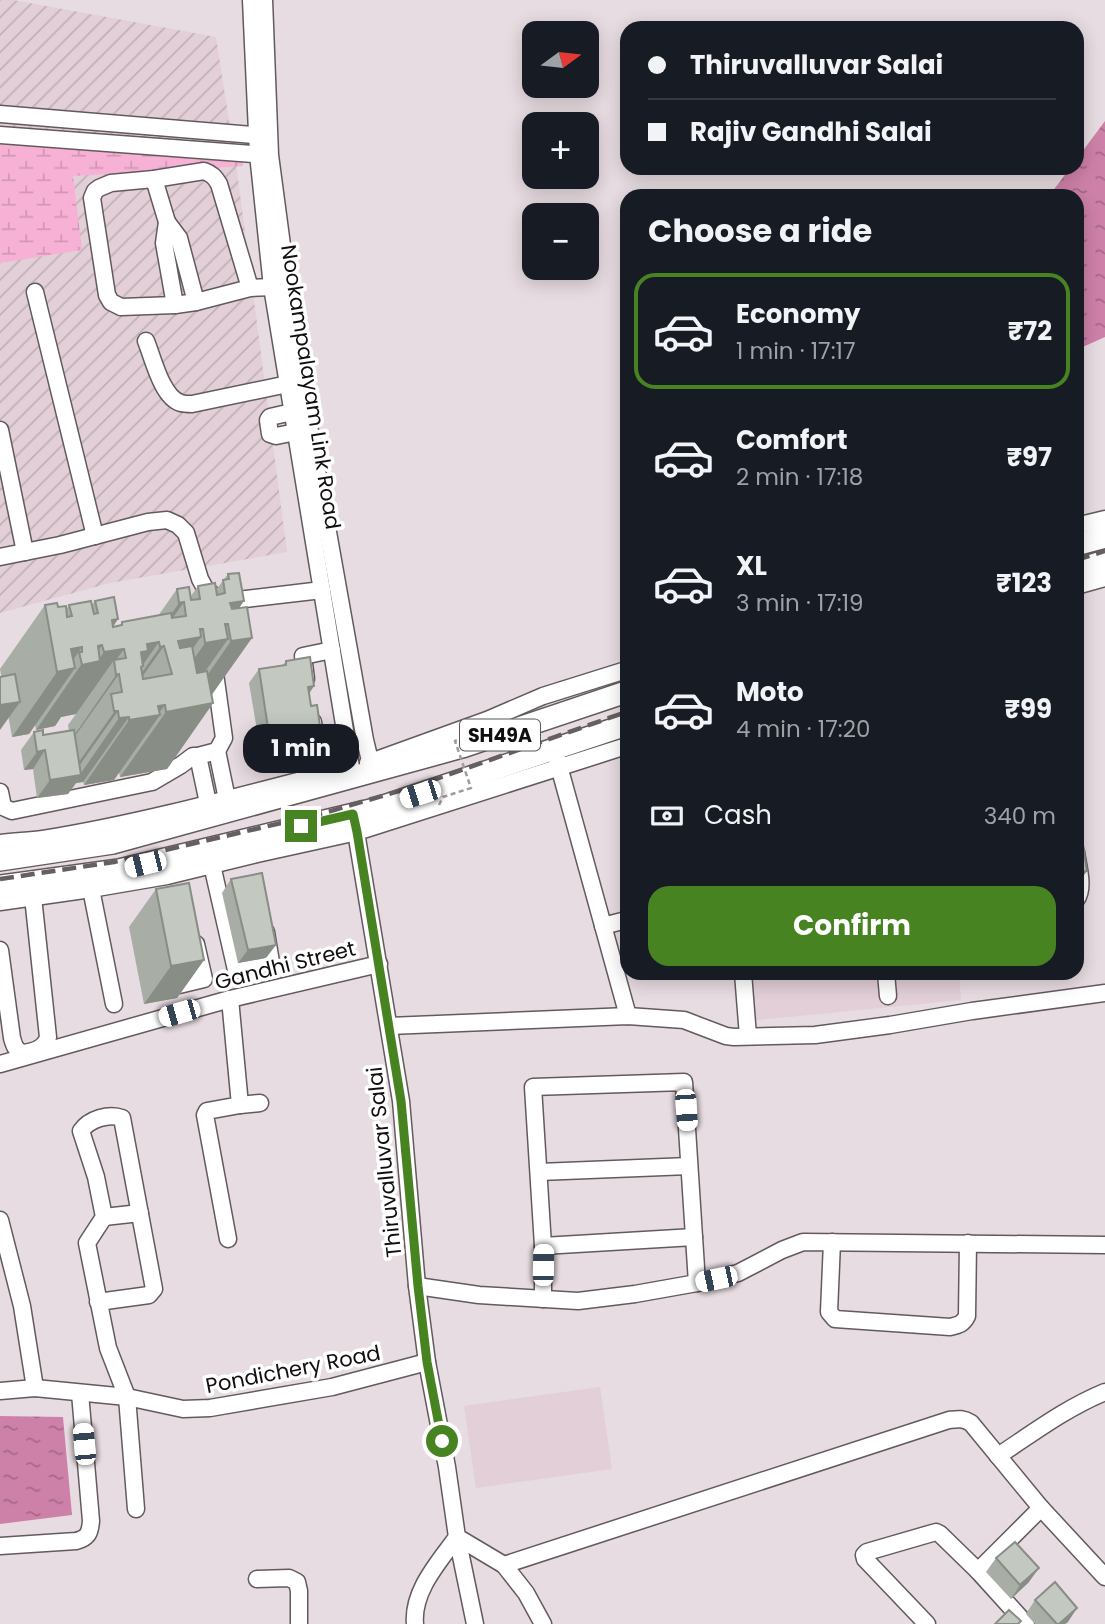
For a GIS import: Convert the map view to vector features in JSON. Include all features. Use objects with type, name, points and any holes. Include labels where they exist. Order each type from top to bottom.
[{"type":"main road","points":[[1084,543],[1105,537]]},
{"type":"main road","points":[[1084,568],[1105,561]]},
{"type":"main road","name":"SH49A","points":[[0,859],[113,843],[362,770],[462,747],[620,694]]},
{"type":"main road","name":"SH49A","points":[[0,886],[119,870],[355,823],[375,809],[556,758],[620,728]]},
{"type":"street","name":"Nookampalayam Link Road","points":[[251,0],[272,287],[332,650],[362,770]]},
{"type":"street","name":"Nookampalayam Link Road","points":[[262,136],[264,0]]},
{"type":"street","points":[[0,114],[262,136]]},
{"type":"street","points":[[0,135],[264,155]]},
{"type":"street","name":"Nookampalayam Link Road","points":[[264,155],[362,770]]},
{"type":"street","points":[[250,288],[215,177],[204,171],[111,183],[95,191],[92,198],[107,295],[111,302],[121,307],[175,305],[250,288],[272,287]]},
{"type":"street","points":[[154,179],[167,222],[179,238],[196,302]]},
{"type":"street","points":[[167,222],[164,243],[175,305]]},
{"type":"street","points":[[35,292],[95,536]]},
{"type":"street","points":[[146,341],[163,385],[179,403],[192,404],[288,384]]},
{"type":"street","points":[[292,412],[268,419],[270,434],[276,436],[296,432]]},
{"type":"street","points":[[0,430],[25,552]]},
{"type":"street","points":[[1084,524],[1105,519]]},
{"type":"street","points":[[0,557],[148,522],[167,520],[186,533],[200,579],[206,590],[216,597],[229,601],[322,590]]},
{"type":"street","points":[[1084,584],[1105,578]]},
{"type":"street","points":[[321,775],[303,656],[332,650]]},
{"type":"street","points":[[212,652],[225,738],[217,751],[227,799]]},
{"type":"street","points":[[0,843],[39,840],[138,821],[321,775],[362,770],[543,696],[620,672]]},
{"type":"street","points":[[0,902],[91,889],[159,884],[212,865],[250,864],[355,823],[439,805],[556,758],[620,747]]},
{"type":"street","points":[[0,792],[3,807],[12,811],[152,782],[192,756],[217,751]]},
{"type":"street","points":[[198,756],[208,803]]},
{"type":"street","points":[[556,758],[628,1016]]},
{"type":"street","name":"Thiruvalluvar Salai","points":[[355,823],[401,1101],[427,1362],[475,1624]]},
{"type":"street","points":[[212,865],[223,886],[236,970],[271,962],[261,914]]},
{"type":"street","points":[[91,889],[114,1004]]},
{"type":"street","points":[[0,950],[15,1047],[22,1053],[43,1047],[48,1037],[33,897]]},
{"type":"street","points":[[603,926],[620,922]]},
{"type":"street","points":[[174,958],[179,985],[204,978],[192,924]]},
{"type":"street","name":"Gandhi Street","points":[[0,1064],[230,999],[379,964]]},
{"type":"street","points":[[744,980],[748,1037]]},
{"type":"street","points":[[887,980],[888,996]]},
{"type":"street","points":[[389,1026],[628,1016],[684,1020],[726,1035],[815,1035],[1105,993]]},
{"type":"street","points":[[230,999],[240,1105]]},
{"type":"street","points":[[543,1299],[544,1247],[533,1087],[684,1082],[697,1283]]},
{"type":"street","points":[[228,1239],[205,1115],[207,1111],[260,1103]]},
{"type":"street","points":[[98,1302],[149,1295],[154,1290],[122,1118],[115,1115],[86,1124],[81,1131],[96,1177],[104,1217],[87,1243],[98,1302],[108,1348],[127,1397],[136,1509]]},
{"type":"street","points":[[539,1172],[690,1166]]},
{"type":"street","points":[[104,1217],[140,1213]]},
{"type":"street","points":[[0,1220],[22,1306],[36,1388]]},
{"type":"street","points":[[544,1247],[694,1237]]},
{"type":"street","points":[[418,1286],[479,1295],[578,1301],[635,1294],[738,1273],[803,1242],[1105,1245]]},
{"type":"street","points":[[832,1242],[829,1312],[835,1320],[950,1327],[960,1325],[967,1316],[968,1244]]},
{"type":"street","name":"Pondichery Road","points":[[0,1391],[36,1388],[127,1397],[183,1409],[210,1408],[332,1387],[427,1362]]},
{"type":"street","points":[[998,1456],[1055,1418],[1105,1392]]},
{"type":"street","points":[[0,1546],[76,1541],[88,1535],[91,1521],[80,1393]]},
{"type":"street","points":[[504,1565],[958,1419],[971,1423],[1041,1508],[1105,1577]]},
{"type":"street","points":[[978,1571],[1041,1508]]},
{"type":"street","points":[[927,1624],[865,1559],[866,1552],[936,1532],[978,1571],[1026,1624]]},
{"type":"street","points":[[415,1624],[419,1596],[433,1570],[457,1537],[504,1565],[526,1593],[543,1624]]},
{"type":"street","points":[[257,1579],[289,1578],[297,1582],[299,1624]]},
{"type":"path","points":[[439,805],[443,797],[471,788],[454,741],[488,727],[493,717]]},
{"type":"shaded area","points":[[0,0],[13,0],[216,37],[238,179],[287,552],[110,583],[0,613]]},
{"type":"shaded area","points":[[744,980],[960,980],[961,1000],[748,1021]]},
{"type":"shaded area","points":[[600,1387],[612,1469],[476,1488],[464,1406]]},
{"type":"green space","points":[[0,138],[243,158],[243,166],[73,176],[82,250],[0,263]]},
{"type":"water","points":[[1105,121],[1105,337],[1084,346],[1084,189],[1054,189],[1065,175],[1084,175],[1084,149]]},
{"type":"water","points":[[0,1416],[63,1417],[72,1515],[0,1524]]},
{"type":"building","points":[[239,573],[244,601],[230,603],[232,609],[247,607],[252,638],[231,641],[228,624],[225,624],[228,639],[205,643],[203,629],[200,629],[201,637],[178,641],[180,648],[192,646],[197,673],[207,671],[213,703],[166,712],[165,705],[158,706],[160,715],[129,720],[129,717],[119,718],[118,711],[114,711],[111,694],[122,692],[114,660],[126,658],[124,649],[104,652],[102,645],[98,646],[100,661],[82,665],[79,652],[82,652],[82,647],[71,649],[75,668],[57,672],[45,605],[57,603],[58,607],[66,606],[67,617],[72,616],[69,605],[91,601],[94,614],[98,613],[95,601],[114,597],[118,619],[112,620],[113,627],[122,625],[122,622],[171,613],[172,618],[186,616],[184,602],[179,603],[177,589],[189,587],[191,600],[200,599],[198,586],[215,583],[217,595],[225,593],[223,580],[229,579],[228,574]],"holes":[[[159,642],[160,647],[164,646],[172,674],[143,679],[141,652],[148,651],[147,644]]]},
{"type":"building","points":[[310,657],[314,686],[308,687],[311,706],[317,705],[321,733],[270,741],[259,669],[286,665],[286,661]]},
{"type":"building","points":[[15,674],[20,702],[0,705],[0,677]]},
{"type":"building","points":[[43,730],[43,735],[74,730],[81,775],[50,780],[45,750],[37,752],[34,732]]},
{"type":"building","points":[[1084,851],[1087,871],[1084,872]]},
{"type":"building","points":[[262,873],[276,945],[248,950],[231,879]]},
{"type":"building","points":[[189,883],[204,960],[171,966],[156,889]]},
{"type":"building","points":[[1015,1542],[1039,1568],[1020,1585],[996,1558]]},
{"type":"building","points":[[1055,1582],[1077,1608],[1059,1624],[1035,1600]]},
{"type":"building","points":[[1009,1610],[1021,1621],[1018,1624],[995,1624]]},
{"type":"railway","points":[[1084,558],[1105,551]]},
{"type":"railway","points":[[0,879],[114,862],[324,813],[416,786],[620,714]]},
{"type":"route","points":[[301,826],[353,814],[401,1101],[427,1362],[442,1441]]}]
